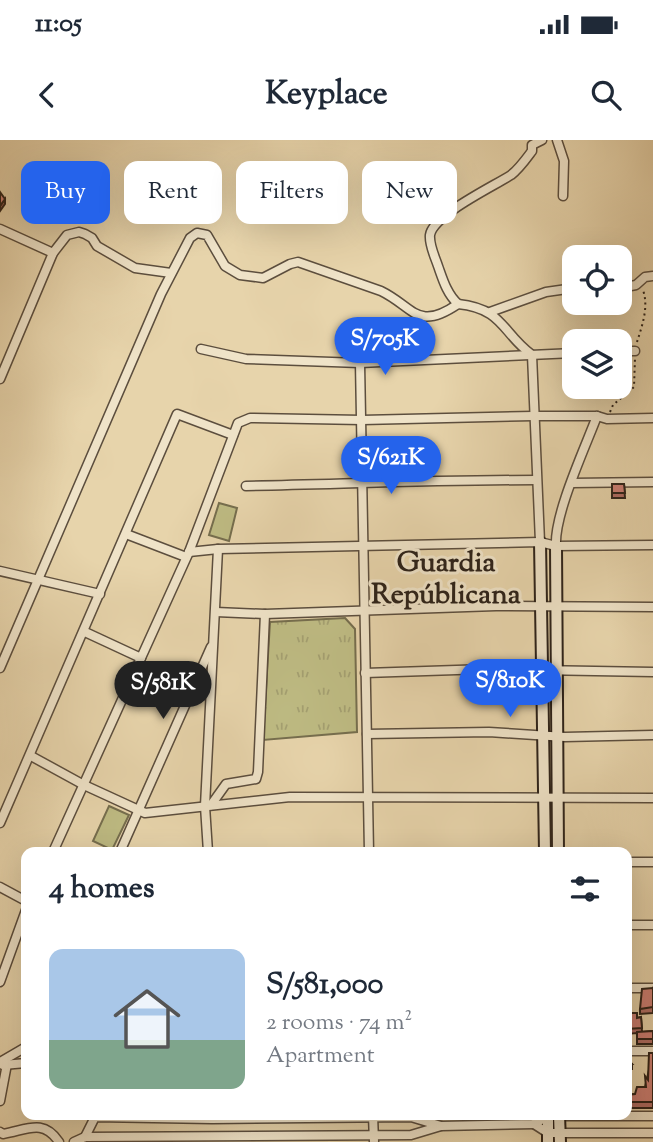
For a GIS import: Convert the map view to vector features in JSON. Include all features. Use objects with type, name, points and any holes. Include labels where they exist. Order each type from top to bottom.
[{"type":"street","points":[[542,140],[532,145],[532,151],[510,175],[457,208],[433,227],[430,236],[434,255],[451,297],[458,304],[490,312],[531,355],[540,542],[545,847]]},
{"type":"street","points":[[557,140],[564,161],[563,196]]},
{"type":"street","points":[[0,229],[52,253]]},
{"type":"street","points":[[0,379],[52,253],[67,235],[79,232],[92,238],[97,246],[135,268],[171,273]]},
{"type":"street","points":[[0,668],[171,273],[193,234],[201,233],[211,240],[225,266],[240,275],[263,278],[298,262],[381,291],[420,316],[440,315],[458,304]]},
{"type":"street","points":[[632,286],[645,277],[653,276]]},
{"type":"street","points":[[490,312],[546,292],[562,290]]},
{"type":"street","points":[[201,349],[246,359],[360,363],[562,354]]},
{"type":"street","points":[[360,363],[369,847]]},
{"type":"street","points":[[0,823],[85,632],[177,414],[233,435]]},
{"type":"street","points":[[55,847],[188,555],[238,423],[250,418],[362,420],[533,415],[597,416],[607,419],[653,418]]},
{"type":"street","points":[[558,847],[555,533],[597,416]]},
{"type":"street","points":[[246,486],[432,480],[536,480]]},
{"type":"street","points":[[572,482],[653,482]]},
{"type":"street","points":[[126,534],[188,555],[218,549],[540,542],[556,546],[653,545]]},
{"type":"street","points":[[208,847],[218,549]]},
{"type":"street","points":[[0,571],[100,594]]},
{"type":"street","points":[[216,612],[265,614],[496,606],[653,607]]},
{"type":"street","points":[[208,805],[226,784],[256,779],[265,614]]},
{"type":"street","points":[[85,632],[141,658]]},
{"type":"street","points":[[122,847],[214,641]]},
{"type":"street","points":[[365,673],[445,670],[653,672]]},
{"type":"street","points":[[367,734],[489,732],[558,737],[653,735]]},
{"type":"street","points":[[31,756],[84,785],[145,813],[290,797],[653,798]]},
{"type":"street","points":[[632,862],[653,862]]},
{"type":"street","points":[[0,887],[21,898]]},
{"type":"street","points":[[0,982],[21,924]]},
{"type":"street","points":[[632,925],[653,925]]},
{"type":"street","points":[[632,988],[653,988]]},
{"type":"street","points":[[2,1064],[21,1051]]},
{"type":"street","points":[[632,1051],[653,1051]]},
{"type":"street","points":[[2,1064],[21,1063]]},
{"type":"street","points":[[0,1101],[2,1064]]},
{"type":"street","points":[[632,1116],[653,1116]]},
{"type":"street","points":[[85,1137],[94,1120]]},
{"type":"street","points":[[212,1120],[212,1140]]},
{"type":"street","points":[[373,1120],[374,1139]]},
{"type":"street","points":[[421,1120],[441,1126]]},
{"type":"street","points":[[74,1142],[85,1137],[212,1140],[374,1139],[411,1135],[441,1126],[534,1124],[544,1120]]},
{"type":"street","points":[[534,1124],[554,1137],[653,1133]]},
{"type":"street","points":[[0,1132],[3,1134],[40,1127],[49,1130],[60,1142]]},
{"type":"green space","points":[[219,503],[237,508],[229,541],[209,535]]},
{"type":"green space","points":[[345,618],[355,629],[357,732],[263,740],[270,622]]},
{"type":"green space","points":[[109,806],[129,815],[113,847],[106,847],[93,841]]},
{"type":"building","points":[[0,192],[5,199],[0,206]]},
{"type":"building","points":[[612,484],[624,484],[625,493],[612,493]]},
{"type":"building","points":[[653,988],[653,1007],[640,1009],[642,989]]},
{"type":"building","points":[[632,1013],[637,1013],[637,1018],[641,1017],[642,1028],[632,1029]]},
{"type":"building","points":[[653,1031],[653,1039],[637,1039],[637,1032]]},
{"type":"building","points":[[649,1053],[653,1053],[653,1102],[632,1102],[632,1094],[635,1094],[637,1087],[646,1087],[645,1076],[648,1080]]},
{"type":"district","name":"Guardia Repúblicana","points":[[446,577]]}]
